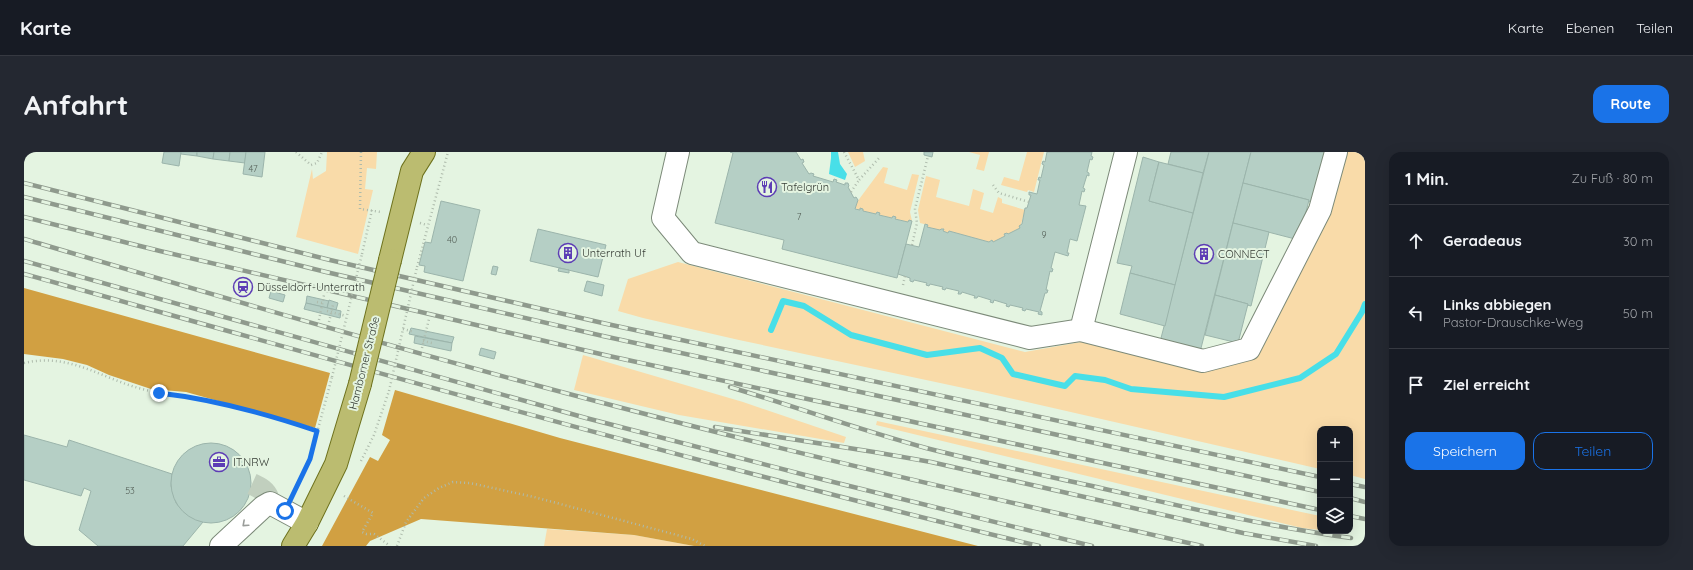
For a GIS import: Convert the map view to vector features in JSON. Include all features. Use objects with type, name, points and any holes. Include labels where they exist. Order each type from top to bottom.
[{"type":"main road","name":"Hamborner Straße","points":[[293,546],[307,523],[336,464],[360,384],[390,260],[408,161],[424,152]]},
{"type":"lane","points":[[678,152],[663,218],[692,253],[1030,338],[1081,330],[1203,361],[1249,349],[1320,210],[1336,152]]},
{"type":"lane","points":[[1081,330],[1126,152]]},
{"type":"lane","points":[[221,546],[263,507],[278,507],[307,523]]},
{"type":"path","points":[[296,152],[311,165],[317,163],[322,152]]},
{"type":"path","points":[[360,209],[361,152]]},
{"type":"path","points":[[358,468],[374,435],[389,391],[417,267],[448,152]]},
{"type":"path","points":[[844,152],[859,180]]},
{"type":"path","points":[[912,245],[917,222],[915,209],[928,156]]},
{"type":"path","points":[[851,192],[859,180],[880,157]]},
{"type":"path","points":[[993,185],[999,193],[1029,202]]},
{"type":"path","points":[[278,507],[310,459],[332,377],[372,210]]},
{"type":"path","points":[[319,320],[324,295]]},
{"type":"path","points":[[317,302],[323,303]]},
{"type":"path","points":[[329,322],[333,305],[331,312]]},
{"type":"path","points":[[327,311],[346,316]]},
{"type":"path","points":[[422,348],[429,319]]},
{"type":"path","points":[[403,329],[414,332]]},
{"type":"path","points":[[423,341],[432,343]]},
{"type":"path","points":[[24,363],[34,360],[48,360],[74,364],[131,386],[159,393],[187,396],[234,407],[317,431]]},
{"type":"path","points":[[397,546],[406,522],[424,498],[439,488],[453,482],[470,483],[568,506],[692,538],[705,546]]},
{"type":"path","points":[[344,496],[347,489]]},
{"type":"path","points":[[347,497],[373,513],[362,532],[366,534],[374,534],[390,546]]},
{"type":"shaded area","points":[[327,152],[377,152],[376,169],[367,168],[365,189],[373,190],[358,254],[296,237],[312,169],[313,179],[326,171]]},
{"type":"shaded area","points":[[848,152],[863,152],[865,161],[855,167]]},
{"type":"shaded area","points":[[969,152],[989,152],[984,171],[976,169],[980,155]]},
{"type":"shaded area","points":[[1027,152],[1044,152],[1034,192],[1028,190],[1027,192],[1001,185],[1004,177],[1019,181]]},
{"type":"shaded area","points":[[1344,152],[1365,152],[1365,479],[1353,476],[1353,426],[1317,426],[1317,468],[987,393],[739,340],[618,311],[628,279],[678,262],[1025,352],[1081,342],[1205,371],[1258,354]]},
{"type":"shaded area","points":[[883,167],[888,168],[884,183],[907,190],[912,174],[919,175],[910,212],[912,221],[908,222],[895,219],[895,217],[892,218],[879,215],[877,212],[876,214],[863,211],[861,208],[860,210],[855,208],[857,202]]},
{"type":"shaded area","points":[[926,176],[940,180],[936,197],[969,206],[973,189],[984,193],[980,209],[993,213],[998,197],[1002,199],[1002,203],[1025,210],[1020,228],[1008,234],[1004,234],[1005,236],[994,242],[992,240],[989,242],[949,231],[948,233],[943,231],[944,229],[941,229],[940,231],[927,227],[928,225],[920,223],[918,210]]},
{"type":"shaded area","points":[[24,288],[330,373],[315,428],[186,392],[151,389],[109,375],[87,365],[63,359],[24,354]]},
{"type":"shaded area","points":[[583,355],[743,402],[846,437],[844,443],[679,415],[574,390]]},
{"type":"shaded area","points":[[395,390],[560,438],[978,546],[694,546],[634,535],[421,519],[370,541],[366,546],[322,546],[370,457],[378,461],[390,440],[382,435]]},
{"type":"shaded area","points":[[877,421],[1317,515],[1317,530],[1302,528],[876,425]]},
{"type":"shaded area","points":[[547,529],[634,535],[694,546],[544,546]]},
{"type":"water","points":[[831,152],[838,152],[840,164],[847,174],[845,180],[829,174]]},
{"type":"building","points":[[164,152],[181,152],[179,166],[162,163]]},
{"type":"building","points":[[181,152],[197,152],[197,156],[181,154]]},
{"type":"building","points":[[197,152],[214,152],[213,159],[197,156]]},
{"type":"building","points":[[214,152],[230,152],[229,161],[213,159]]},
{"type":"building","points":[[230,152],[246,152],[245,163],[229,161]]},
{"type":"building","points":[[246,152],[265,152],[262,177],[243,174]]},
{"type":"building","points":[[730,152],[796,152],[801,160],[803,159],[804,162],[802,163],[809,174],[814,174],[813,176],[833,182],[834,179],[837,180],[836,182],[845,185],[845,183],[848,183],[848,187],[854,198],[856,197],[858,200],[855,209],[860,210],[860,208],[863,209],[863,211],[876,214],[877,212],[880,213],[879,215],[892,218],[893,216],[896,217],[895,219],[908,222],[909,220],[912,221],[897,278],[782,249],[784,240],[715,223],[733,153]]},
{"type":"building","points":[[924,152],[933,152],[932,157],[924,155]]},
{"type":"building","points":[[1047,152],[1092,152],[1091,156],[1093,157],[1092,160],[1090,159],[1087,172],[1089,173],[1089,176],[1087,175],[1083,188],[1085,189],[1084,192],[1082,191],[1079,205],[1086,206],[1077,241],[1070,239],[1067,253],[1069,253],[1068,256],[1055,252],[1051,268],[1053,269],[1052,272],[1050,271],[1046,290],[1048,290],[1047,293],[1045,293],[1040,311],[1042,312],[1042,315],[1038,314],[1039,312],[1026,309],[1025,311],[1022,310],[1023,308],[1010,305],[1009,307],[1006,306],[1007,304],[994,300],[993,303],[990,302],[991,300],[978,296],[977,298],[974,298],[975,296],[962,292],[961,294],[958,294],[959,291],[946,288],[945,290],[942,289],[943,287],[930,284],[929,286],[926,285],[927,283],[914,280],[913,282],[910,281],[910,278],[898,274],[906,244],[919,247],[925,224],[928,225],[927,227],[940,230],[944,229],[943,231],[948,233],[949,231],[989,242],[992,240],[993,242],[1005,236],[1004,234],[1008,234],[1020,228],[1019,226],[1022,224],[1025,208],[1027,208],[1031,195],[1029,195],[1029,192],[1037,194],[1040,180],[1038,180],[1039,177],[1041,178],[1044,165],[1042,164],[1043,161],[1045,162]]},
{"type":"building","points":[[1171,152],[1209,152],[1203,173],[1168,164]]},
{"type":"building","name":"CONNECT","points":[[1209,152],[1251,152],[1200,352],[1160,342]]},
{"type":"building","points":[[1251,152],[1325,152],[1312,203],[1308,201],[1309,200],[1243,183]]},
{"type":"building","points":[[1143,157],[1159,162],[1149,201],[1193,213],[1175,285],[1130,273],[1132,266],[1117,263]]},
{"type":"building","points":[[1159,162],[1203,173],[1193,213],[1149,201]]},
{"type":"building","points":[[1243,183],[1309,200],[1299,240],[1233,223]]},
{"type":"building","points":[[441,201],[480,210],[463,281],[424,272],[425,266],[419,265],[425,242],[431,243]]},
{"type":"building","points":[[1233,223],[1269,232],[1251,306],[1215,295]]},
{"type":"building","name":"Unterrath Uf","points":[[538,229],[606,245],[598,277],[530,261]]},
{"type":"building","points":[[493,266],[498,267],[496,275],[491,274]]},
{"type":"building","points":[[559,268],[569,270],[569,273],[558,271]]},
{"type":"building","points":[[1130,273],[1175,285],[1165,326],[1120,314]]},
{"type":"building","points":[[587,281],[604,285],[602,296],[584,291]]},
{"type":"building","points":[[271,291],[285,295],[283,302],[269,298]]},
{"type":"building","points":[[1215,295],[1248,304],[1238,343],[1205,335]]},
{"type":"building","points":[[307,296],[329,301],[327,308],[306,303]]},
{"type":"building","points":[[329,300],[338,303],[336,310],[327,308]]},
{"type":"building","points":[[306,303],[341,311],[340,318],[304,309]]},
{"type":"building","points":[[411,328],[454,337],[452,343],[409,334]]},
{"type":"building","points":[[415,336],[452,343],[451,351],[414,343]]},
{"type":"building","points":[[481,348],[496,352],[494,359],[479,355]]},
{"type":"building","points":[[24,435],[67,447],[69,440],[172,474],[171,486],[176,503],[186,514],[203,522],[183,546],[98,546],[79,530],[91,491],[84,488],[81,496],[24,480]]},
{"type":"building","points":[[203,443],[219,443],[240,454],[251,475],[251,491],[240,512],[219,523],[203,523],[189,517],[182,512],[177,505],[171,491],[171,475],[177,461],[182,454],[189,449]]},
{"type":"waterway","points":[[771,330],[783,301],[804,306],[851,335],[927,355],[980,348],[1002,358],[1013,374],[1065,386],[1075,376],[1105,380],[1131,389],[1224,397],[1300,378],[1336,354],[1362,312],[1365,304]]},
{"type":"tunnel","points":[[252,484],[264,491],[270,503]]},
{"type":"railway","points":[[24,183],[330,260],[607,324],[1317,476]]},
{"type":"railway","points":[[24,197],[326,272],[603,336],[1317,491]]},
{"type":"railway","points":[[24,217],[160,251],[609,356],[1317,509]]},
{"type":"railway","points":[[24,239],[242,303],[534,385],[829,460],[1202,546]]},
{"type":"railway","points":[[24,261],[586,418],[809,476],[1092,546]]},
{"type":"railway","points":[[24,274],[657,449],[911,515],[1039,546]]},
{"type":"railway","points":[[730,387],[877,434],[949,454],[1232,517],[1291,529],[1351,538]]},
{"type":"railway","points":[[715,427],[931,462],[1243,533],[1316,546]]},
{"type":"railway","points":[[1353,485],[1365,487]]},
{"type":"railway","points":[[1353,499],[1365,502]]},
{"type":"railway","points":[[1353,517],[1365,519]]},
{"type":"place","name":"Tafelgrün","points":[[767,187]]},
{"type":"place","name":"Unterrath Uf","points":[[568,253]]},
{"type":"place","name":"CONNECT","points":[[1204,254]]},
{"type":"place","name":"Düsseldorf-Unterrath","points":[[243,287]]},
{"type":"place","name":"IT.NRW","points":[[219,462]]},
{"type":"route","points":[[159,393],[187,396],[234,407],[317,431],[310,459],[285,511]]}]
